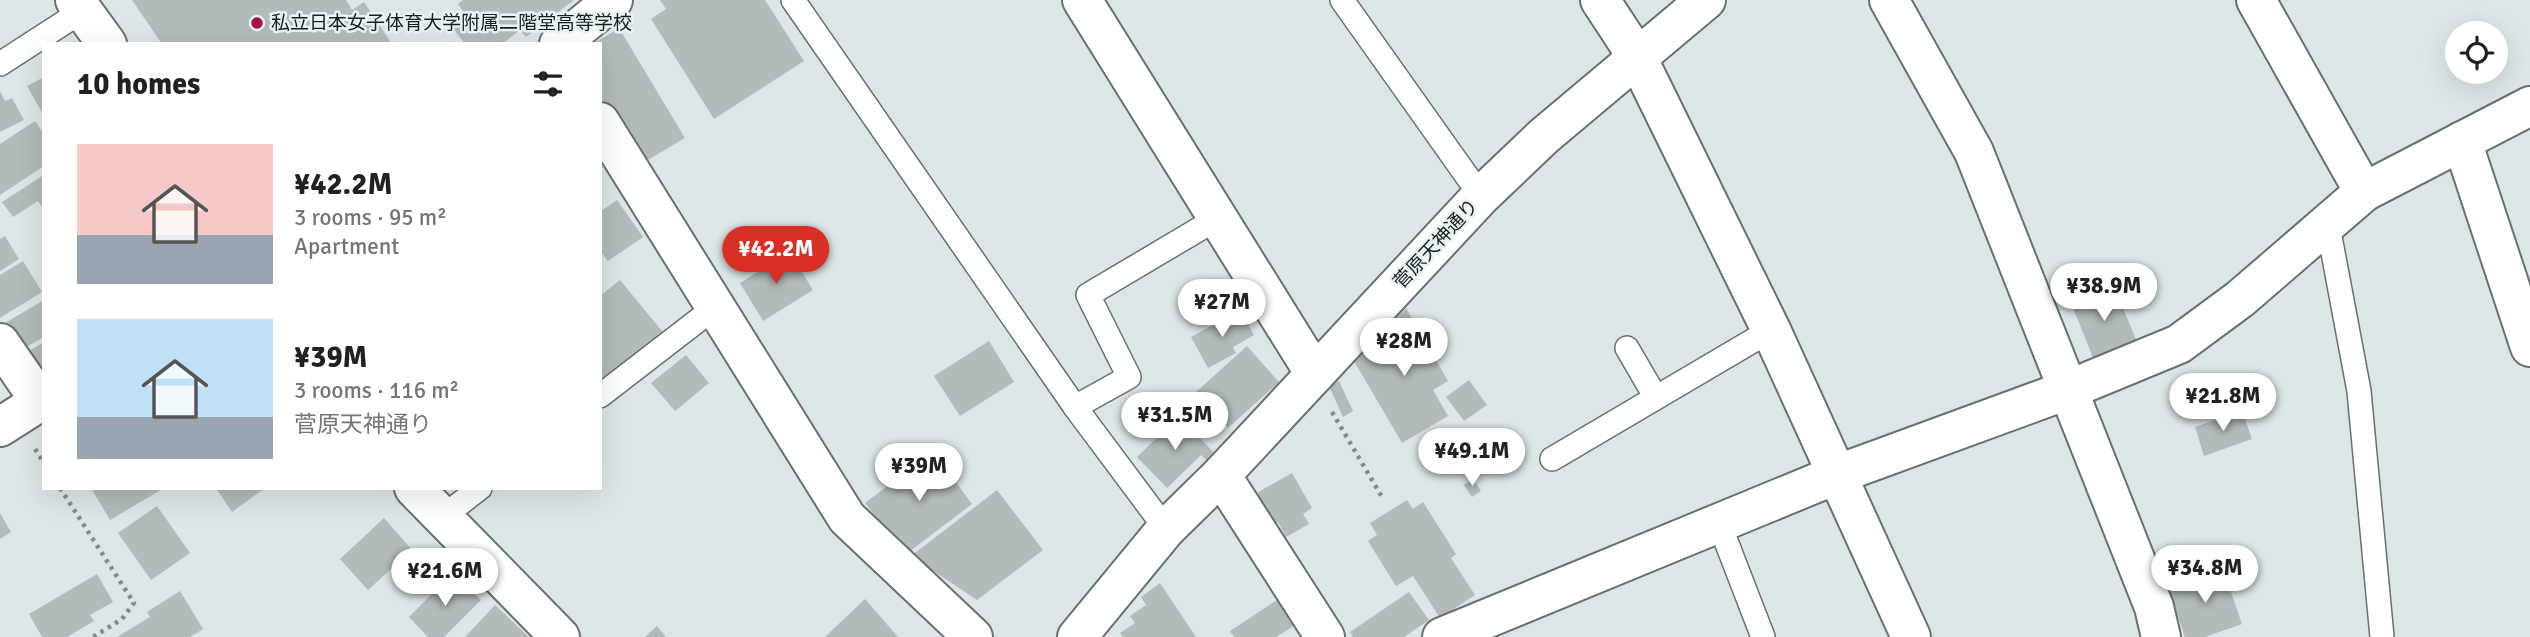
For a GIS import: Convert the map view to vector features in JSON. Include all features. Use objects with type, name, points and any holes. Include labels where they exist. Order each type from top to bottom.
[{"type":"street","points":[[561,42],[613,0]]},
{"type":"street","points":[[1082,0],[1218,218],[1312,377]]},
{"type":"street","points":[[1600,0],[1636,55],[1771,330],[1911,637]]},
{"type":"street","name":"菅原天神通り","points":[[1077,637],[1166,528],[1221,475],[1481,196],[1636,55],[1706,0]]},
{"type":"street","points":[[1889,0],[1974,152],[2070,389],[2154,607],[2161,637]]},
{"type":"street","points":[[2256,0],[2364,192]]},
{"type":"street","points":[[79,6],[106,42]]},
{"type":"street","points":[[1442,637],[1838,474],[2070,389],[2179,344],[2328,226],[2364,192],[2530,106]]},
{"type":"street","points":[[602,125],[847,518],[973,637]]},
{"type":"street","points":[[2462,141],[2530,347]]},
{"type":"street","points":[[0,343],[42,400],[0,427]]},
{"type":"street","points":[[1221,475],[1325,637]]},
{"type":"street","points":[[416,490],[559,637]]},
{"type":"lane","points":[[793,0],[1074,407],[1166,528]]},
{"type":"lane","points":[[1342,0],[1481,196]]},
{"type":"lane","points":[[0,64],[79,6]]},
{"type":"lane","points":[[1074,407],[1129,377],[1088,295],[1218,218]]},
{"type":"lane","points":[[2328,226],[2359,391],[2382,637]]},
{"type":"lane","points":[[602,394],[714,308]]},
{"type":"lane","points":[[1552,458],[1771,330]]},
{"type":"lane","points":[[1627,348],[1656,396]]},
{"type":"lane","points":[[441,518],[477,490]]},
{"type":"lane","points":[[1718,523],[1763,637]]},
{"type":"path","points":[[1312,377],[1382,497]]},
{"type":"path","points":[[61,490],[134,603],[122,619],[93,637]]},
{"type":"building","name":"私立日本女子体育大学附属二階堂高等学校","points":[[132,0],[346,0],[352,10],[364,2],[391,42],[161,42]]},
{"type":"building","points":[[463,0],[574,0],[526,37],[520,30],[505,42],[463,42],[448,22],[463,11],[458,4]]},
{"type":"building","points":[[660,0],[765,0],[804,61],[714,119],[651,19],[666,9]]},
{"type":"building","points":[[619,28],[685,138],[641,164],[602,100],[602,42],[596,42]]},
{"type":"building","points":[[42,78],[42,112],[27,86]]},
{"type":"building","points":[[0,91],[5,101],[12,98],[24,120],[0,132]]},
{"type":"building","points":[[35,121],[42,131],[42,167],[0,195],[0,144]]},
{"type":"building","points":[[42,176],[42,207],[38,201],[13,217],[2,202]]},
{"type":"building","points":[[617,200],[643,237],[608,261],[602,254],[602,211]]},
{"type":"building","points":[[5,236],[19,259],[0,271],[0,239]]},
{"type":"building","points":[[790,252],[813,290],[763,321],[740,283]]},
{"type":"building","points":[[23,261],[42,292],[0,318],[0,275]]},
{"type":"building","points":[[620,280],[666,336],[602,388],[602,294]]},
{"type":"building","points":[[2114,286],[2137,342],[2094,360],[2071,303]]},
{"type":"building","points":[[42,301],[42,338],[21,350],[5,323]]},
{"type":"building","points":[[1406,308],[1448,381],[1433,390],[1448,416],[1402,443],[1354,361]]},
{"type":"building","points":[[1240,310],[1254,335],[1233,347],[1236,353],[1208,368],[1191,337]]},
{"type":"building","points":[[989,341],[1014,382],[960,416],[934,376]]},
{"type":"building","points":[[42,343],[42,378],[27,352]]},
{"type":"building","points":[[1247,346],[1279,382],[1228,428],[1196,392]]},
{"type":"building","points":[[686,355],[709,383],[675,411],[651,383]]},
{"type":"building","points":[[1469,380],[1487,405],[1464,421],[1446,397]]},
{"type":"building","points":[[1339,381],[1353,411],[1343,417],[1329,386]]},
{"type":"building","points":[[2242,411],[2252,439],[2204,456],[2195,427]]},
{"type":"building","points":[[1179,416],[1217,456],[1210,463],[1201,455],[1167,488],[1137,457]]},
{"type":"building","points":[[933,452],[972,504],[905,555],[865,503]]},
{"type":"building","points":[[1292,473],[1312,508],[1303,514],[1309,524],[1286,537],[1278,522],[1273,525],[1255,494]]},
{"type":"building","points":[[1473,479],[1481,491],[1472,497],[1464,485]]},
{"type":"building","points":[[92,490],[161,490],[110,520]]},
{"type":"building","points":[[217,490],[262,490],[232,512]]},
{"type":"building","points":[[997,490],[1043,550],[977,600],[911,556]]},
{"type":"building","points":[[1407,500],[1413,509],[1423,502],[1456,554],[1451,558],[1475,595],[1440,618],[1413,576],[1396,586],[1368,541],[1377,535],[1370,523]]},
{"type":"building","points":[[157,506],[190,553],[151,580],[118,533]]},
{"type":"building","points":[[0,513],[11,532],[0,539]]},
{"type":"building","points":[[384,518],[412,550],[368,590],[340,559]]},
{"type":"building","points":[[2223,569],[2242,624],[2205,637],[2185,637],[2168,588]]},
{"type":"building","points":[[453,573],[481,600],[444,637],[428,637],[409,617]]},
{"type":"building","points":[[97,574],[113,602],[90,615],[94,621],[67,637],[42,637],[29,614]]},
{"type":"building","points":[[1160,583],[1196,637],[1123,637],[1120,633],[1135,623],[1130,616],[1146,605],[1141,597]]},
{"type":"building","points":[[180,591],[203,629],[190,637],[117,637],[150,617],[147,612]]},
{"type":"building","points":[[1409,592],[1429,620],[1404,637],[1353,637],[1350,632]]},
{"type":"building","points":[[865,599],[898,637],[825,637]]},
{"type":"building","points":[[1277,600],[1294,626],[1276,637],[1234,637],[1230,631]]},
{"type":"building","points":[[495,605],[529,637],[465,637]]},
{"type":"building","points":[[657,626],[666,637],[645,637]]},
{"type":"place","name":"私立日本女子体育大学附属二階堂高等学校","points":[[257,23]]}]
